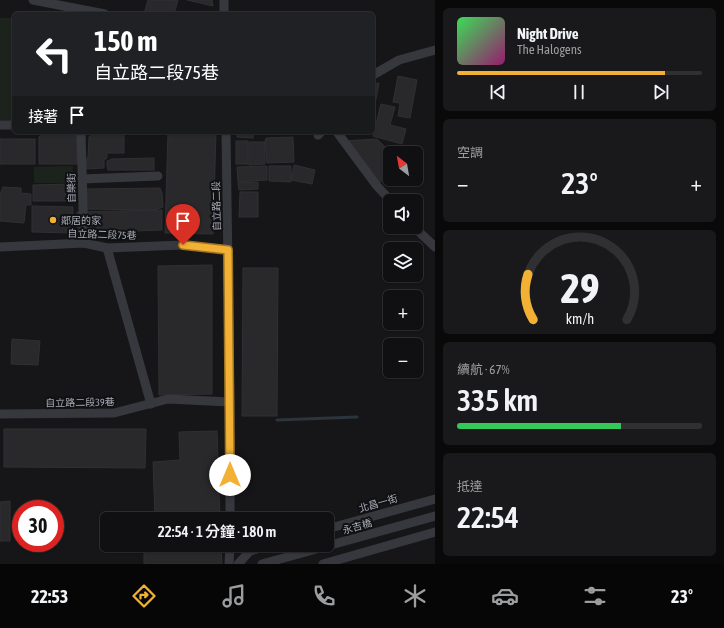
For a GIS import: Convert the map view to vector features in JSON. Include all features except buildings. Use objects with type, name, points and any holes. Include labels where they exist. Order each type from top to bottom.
[{"type":"street","points":[[33,0],[85,12]]},
{"type":"street","points":[[224,0],[224,12]]},
{"type":"street","points":[[375,74],[399,60],[435,50]]},
{"type":"street","points":[[0,125],[12,125]]},
{"type":"street","name":"自樂街","points":[[81,134],[84,243]]},
{"type":"street","name":"自立路二段","points":[[226,134],[230,512]]},
{"type":"street","points":[[338,134],[384,194]]},
{"type":"street","points":[[82,179],[158,176]]},
{"type":"street","points":[[421,234],[435,247]]},
{"type":"street","name":"自立路二段75巷","points":[[0,247],[84,243],[107,248],[183,245],[228,250]]},
{"type":"street","points":[[107,248],[151,404]]},
{"type":"street","name":"自立路二段39巷","points":[[0,414],[114,413],[168,399],[230,402]]},
{"type":"street","name":"北昌一街","points":[[334,527],[435,499]]},
{"type":"street","name":"永吉橋","points":[[262,564],[435,516]]},
{"type":"street","points":[[323,564],[435,532]]},
{"type":"street","points":[[229,564],[230,552]]},
{"type":"street","points":[[238,564],[249,552]]},
{"type":"shaded area","points":[[0,18],[12,18],[12,121],[0,120]]},
{"type":"shaded area","points":[[73,166],[72,183],[34,183],[34,167]]},
{"type":"waterway","points":[[277,420],[357,417]]},
{"type":"place","name":"鄰居的家","points":[[53,220]]},
{"type":"route","points":[[183,245],[228,250],[230,475]]}]
